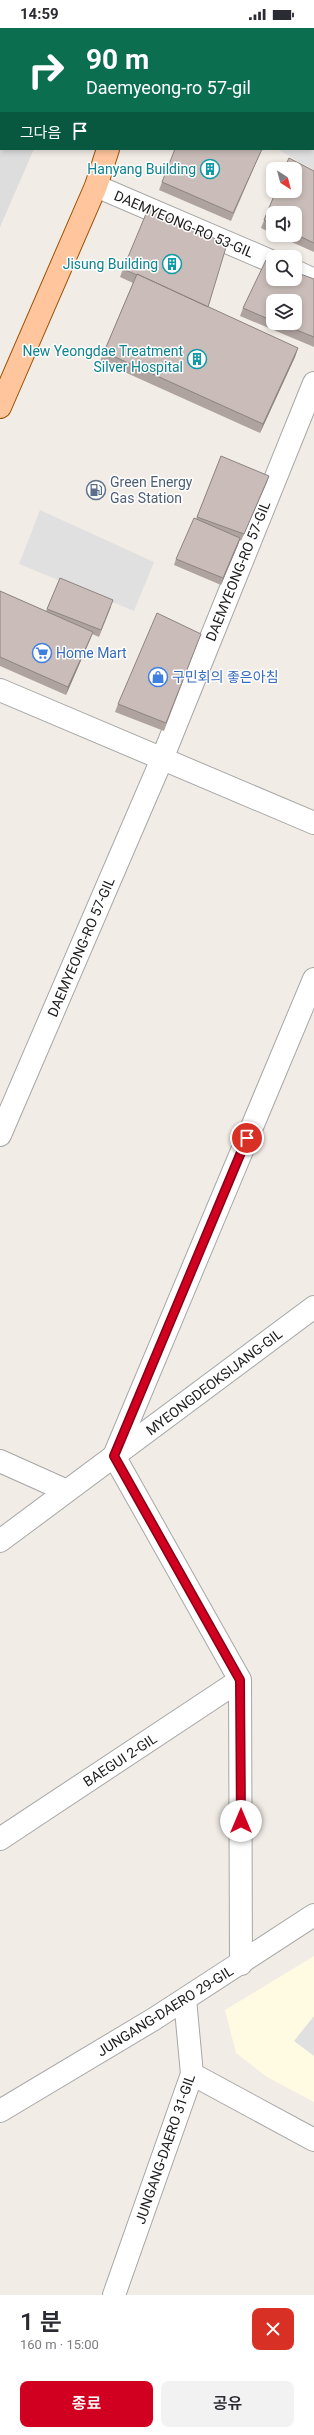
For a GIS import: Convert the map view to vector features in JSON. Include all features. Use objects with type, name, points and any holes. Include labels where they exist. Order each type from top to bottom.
[{"type":"main road","points":[[0,407],[96,186],[108,150]]},
{"type":"street","name":"DAEMYEONG-RO 53-GIL","points":[[96,186],[266,259]]},
{"type":"street","points":[[302,275],[314,280]]},
{"type":"street","name":"DAEMYEONG-RO 57-GIL","points":[[0,1135],[162,759],[314,383]]},
{"type":"street","points":[[0,690],[314,823]]},
{"type":"street","points":[[240,1680],[114,1456],[314,980]]},
{"type":"street","name":"MYEONGDEOKSIJANG-GIL","points":[[0,1541],[314,1307]]},
{"type":"street","points":[[0,1460],[67,1491]]},
{"type":"street","name":"JUNGANG-DAERO 29-GIL","points":[[0,2112],[242,1964],[240,1680]]},
{"type":"street","name":"BAEGUI 2-GIL","points":[[0,1839],[240,1680]]},
{"type":"street","points":[[242,1964],[314,1915]]},
{"type":"street","name":"JUNGANG-DAERO 31-GIL","points":[[114,2295],[192,2074],[185,1999]]},
{"type":"street","points":[[192,2074],[314,2140]]},
{"type":"shaded area","points":[[0,150],[34,150],[0,227]]},
{"type":"shaded area","points":[[279,150],[314,150],[314,170]]},
{"type":"shaded area","points":[[40,510],[154,562],[134,611],[19,564]]},
{"type":"shaded area","points":[[314,1956],[314,2102],[267,2077],[236,2053],[225,2010]]},
{"type":"shaded area","points":[[314,2016],[314,2056],[294,2041]]},
{"type":"building","name":"Hanyang Building","points":[[175,150],[262,150],[233,213],[162,182]]},
{"type":"building","points":[[289,158],[297,162],[287,162]]},
{"type":"building","points":[[302,165],[314,171],[314,243],[302,237],[302,206],[270,206],[273,198],[302,198]]},
{"type":"building","name":"Jisung Building","points":[[148,209],[227,244],[208,307],[123,269]]},
{"type":"building","points":[[266,260],[266,286],[302,286],[302,275],[314,279],[314,337],[296,330],[302,330],[302,294],[266,294],[266,318],[243,308]]},
{"type":"building","name":"New Yeongdae Treatment Silver Hospital","points":[[137,274],[298,348],[263,424],[104,352]]},
{"type":"building","points":[[221,456],[269,476],[244,534],[197,517]]},
{"type":"building","points":[[194,518],[240,538],[223,578],[176,559]]},
{"type":"building","points":[[60,578],[113,600],[101,630],[47,609]]},
{"type":"building","name":"Home Mart","points":[[0,591],[93,632],[68,687],[0,657]]},
{"type":"building","name":"구민회의 좋은아침","points":[[157,613],[201,634],[166,723],[118,704]]},
{"type":"place","name":"Hanyang Building","points":[[210,169]]},
{"type":"place","name":"Jisung Building","points":[[172,264]]},
{"type":"place","name":"New Yeongdae Treatment Silver Hospital","points":[[197,359]]},
{"type":"place","name":"Green Energy Gas Station","points":[[96,490]]},
{"type":"place","name":"Home Mart","points":[[42,653]]},
{"type":"place","name":"구민회의 좋은아침","points":[[158,677]]},
{"type":"route","points":[[241,1821],[240,1680],[114,1456],[247,1138]]}]
